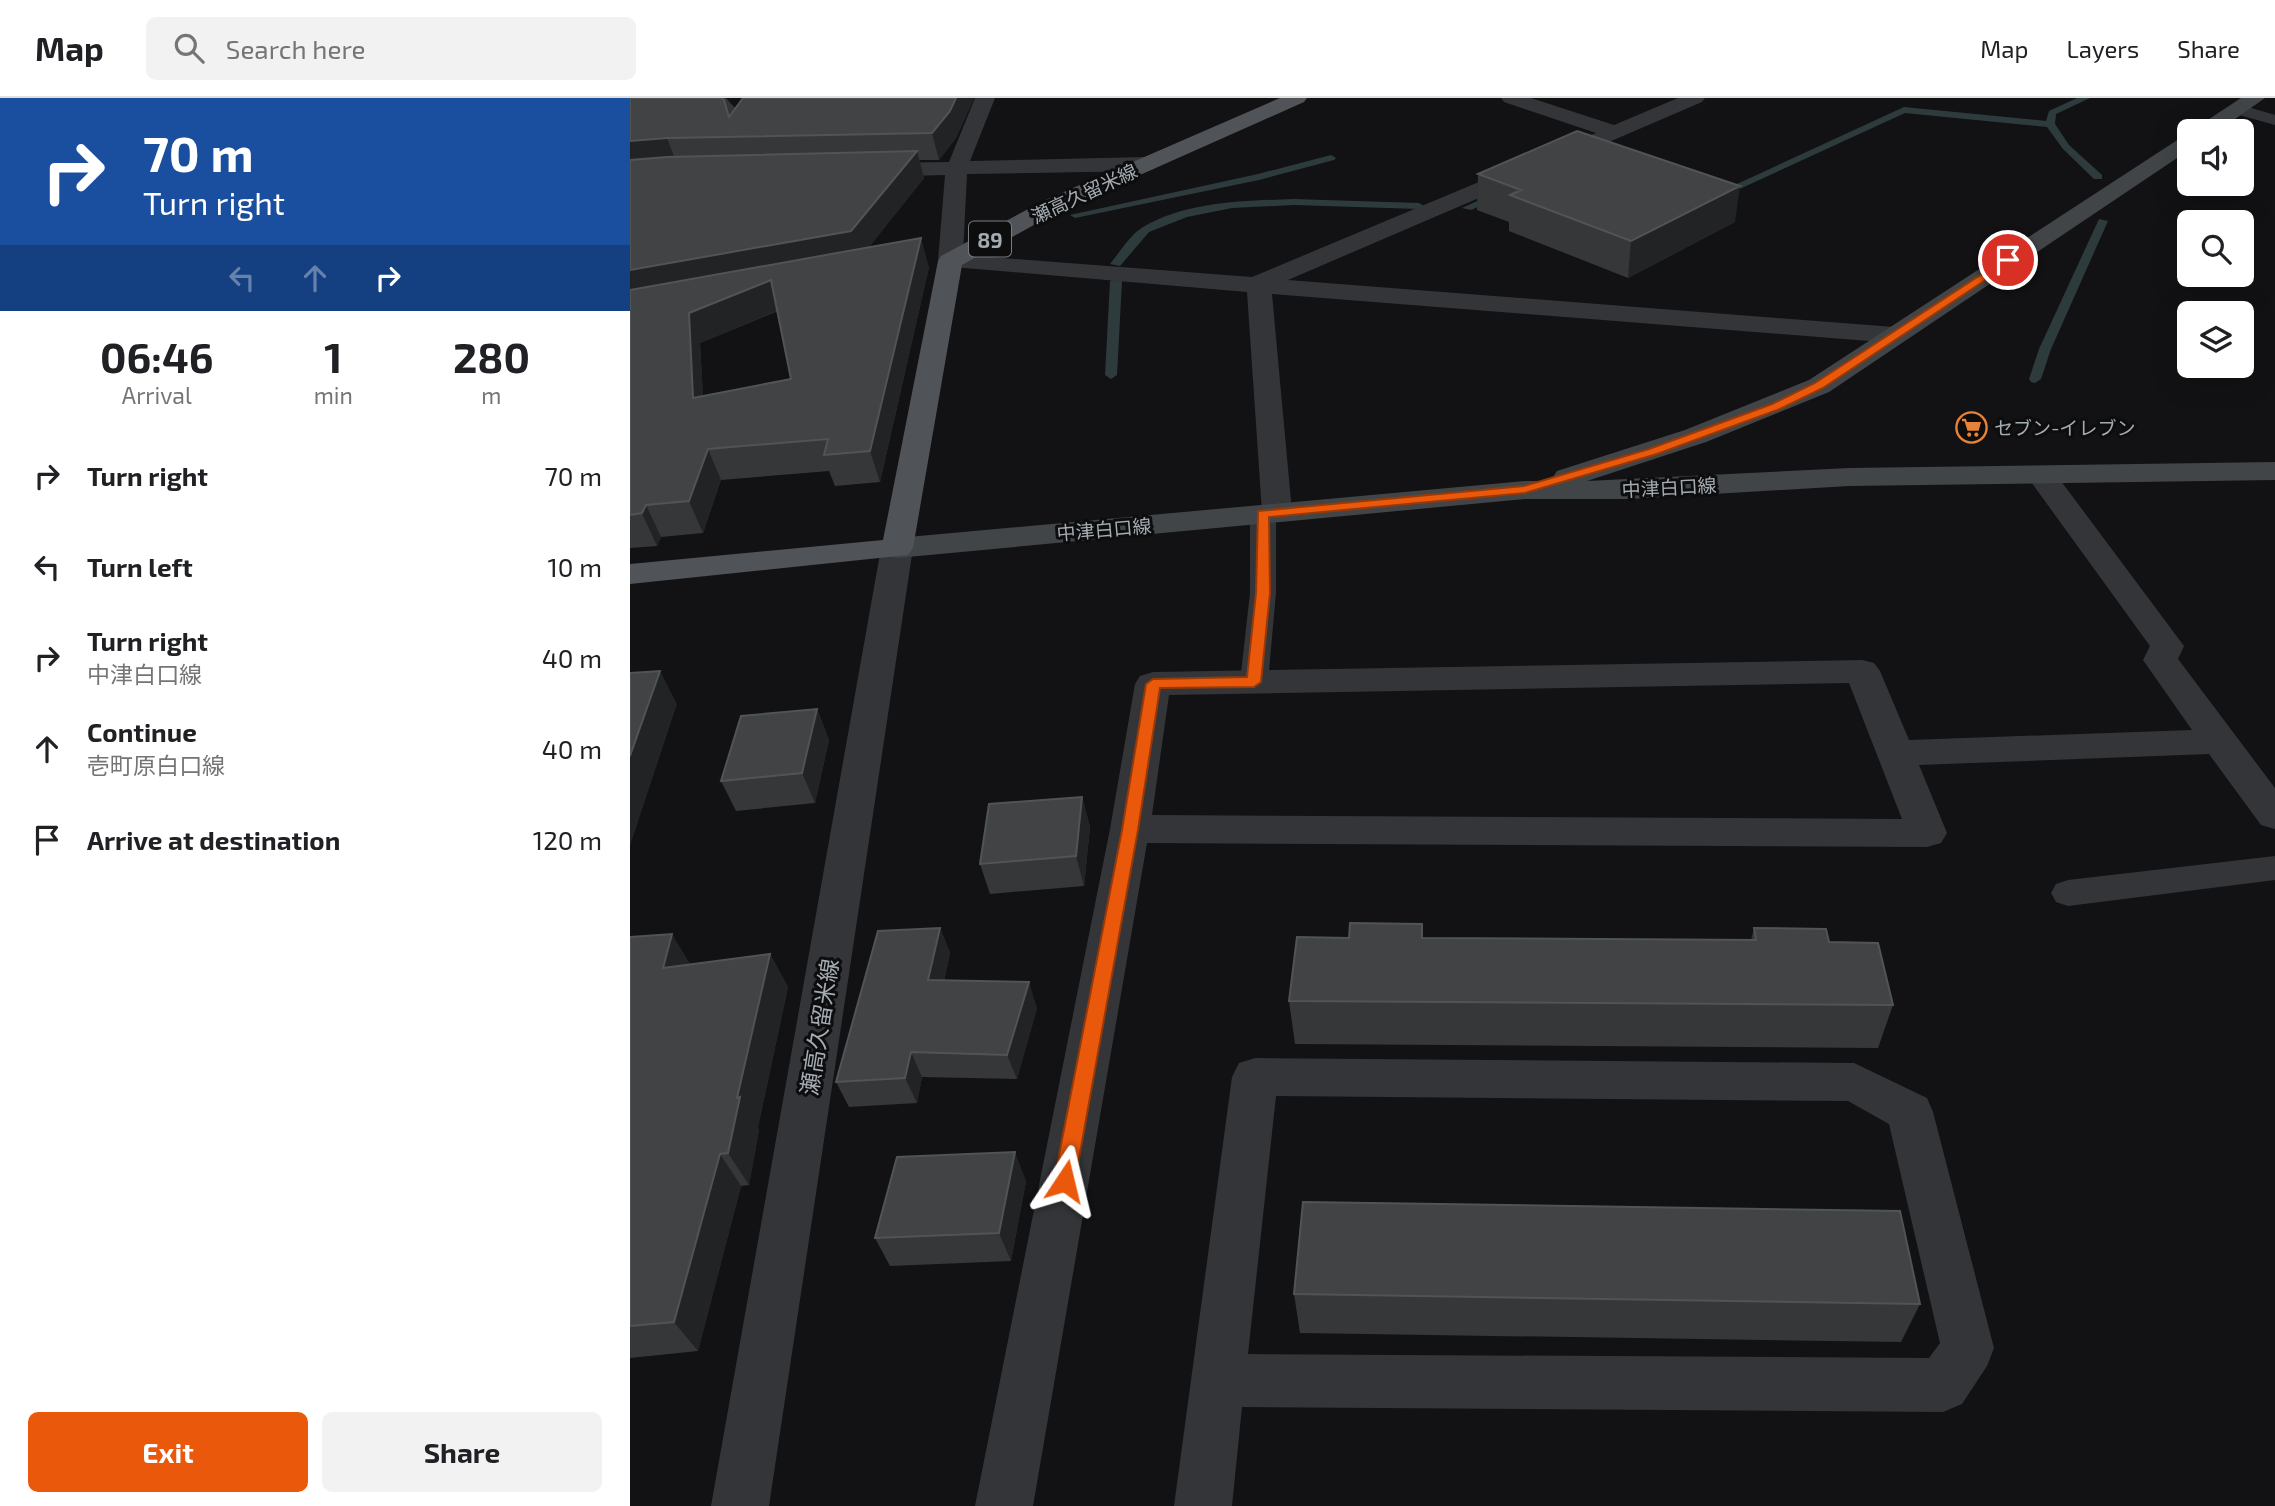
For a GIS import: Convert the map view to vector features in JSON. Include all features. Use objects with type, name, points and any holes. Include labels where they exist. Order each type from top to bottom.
[{"type":"main road","name":"瀬高久留米線","points":[[897,548],[950,257],[1051,206],[1297,98]]},
{"type":"main road","points":[[2223,119],[2246,104]]},
{"type":"main road","points":[[1525,489],[1691,438],[1776,406],[1819,386],[2177,149]]},
{"type":"main road","points":[[1691,438],[1705,463],[1723,484]]},
{"type":"main road","name":"中津白口線","points":[[897,548],[1525,489],[1629,489],[1849,477],[2275,471]]},
{"type":"main road","points":[[630,574],[897,548]]},
{"type":"street","points":[[950,257],[957,168],[985,98]]},
{"type":"street","points":[[1511,98],[1614,132]]},
{"type":"street","points":[[1259,283],[1695,98]]},
{"type":"street","points":[[850,170],[1146,164]]},
{"type":"street","points":[[924,258],[950,257],[1894,335]]},
{"type":"street","points":[[1259,283],[1270,513]]},
{"type":"street","points":[[2041,475],[2167,646],[2160,660],[2275,815]]},
{"type":"street","name":"瀬高久留米線","points":[[740,1506],[897,548]]},
{"type":"street","points":[[1004,1506],[1130,830],[1153,684],[1862,671],[1927,833],[1130,830]]},
{"type":"street","points":[[1896,753],[2219,741]]},
{"type":"street","points":[[1203,1506],[1218,1380],[1255,1077],[1854,1082],[1910,1112],[1968,1348],[1943,1385],[1218,1380]]},
{"type":"lane","points":[[718,98],[722,106],[737,119]]},
{"type":"lane","points":[[2246,104],[2275,120]]},
{"type":"lane","points":[[1254,682],[1270,513]]},
{"type":"lane","points":[[2068,892],[2275,868]]},
{"type":"building","points":[[630,98],[722,98],[729,117],[743,98],[956,98],[950,111],[932,133],[630,141]]},
{"type":"building","points":[[1577,131],[1740,186],[1631,241],[1510,195],[1521,190],[1478,174]]},
{"type":"building","points":[[917,151],[851,231],[630,270],[630,160]]},
{"type":"building","points":[[921,238],[870,451],[824,455],[828,439],[708,449],[689,501],[646,505],[642,513],[630,515],[630,290]],"holes":[[[771,280],[791,379],[693,398],[689,313]]]},
{"type":"building","points":[[660,671],[630,756],[630,673]]},
{"type":"building","points":[[817,709],[802,773],[721,781],[741,716]]},
{"type":"building","points":[[1082,797],[1076,856],[980,864],[989,804]]},
{"type":"building","points":[[1350,923],[1422,924],[1422,938],[1756,940],[1754,928],[1826,929],[1829,942],[1878,943],[1893,1005],[1289,1001],[1297,937],[1349,938]]},
{"type":"building","points":[[940,928],[928,980],[1029,982],[1007,1055],[911,1052],[905,1078],[836,1082],[878,931]]},
{"type":"building","points":[[672,934],[663,968],[770,954],[737,1098],[740,1097],[728,1153],[720,1154],[674,1322],[630,1326],[630,937]]},
{"type":"building","points":[[1015,1152],[999,1233],[875,1238],[897,1157]]},
{"type":"building","points":[[1303,1202],[1900,1211],[1920,1304],[1294,1294]]},
{"type":"waterway","points":[[2050,124],[2052,113],[2085,98]]},
{"type":"waterway","points":[[1718,195],[1904,110],[2050,124]]},
{"type":"waterway","points":[[2050,124],[2066,147],[2098,177]]},
{"type":"waterway","points":[[1075,215],[1259,177],[1331,158]]},
{"type":"waterway","points":[[1467,208],[1499,194]]},
{"type":"waterway","points":[[1116,264],[1145,230],[1184,214],[1232,205],[1294,202],[1419,206]]},
{"type":"waterway","points":[[2035,379],[2045,349],[2103,221]]},
{"type":"waterway","points":[[1111,375],[1116,281]]},
{"type":"place","name":"セブン-イレブン","points":[[1971,427]]},
{"type":"route","points":[[1065,1181],[1130,830],[1153,684],[1254,682],[1263,593],[1263,514],[1525,489],[1653,452],[1776,406],[1819,386],[2008,260]]}]
